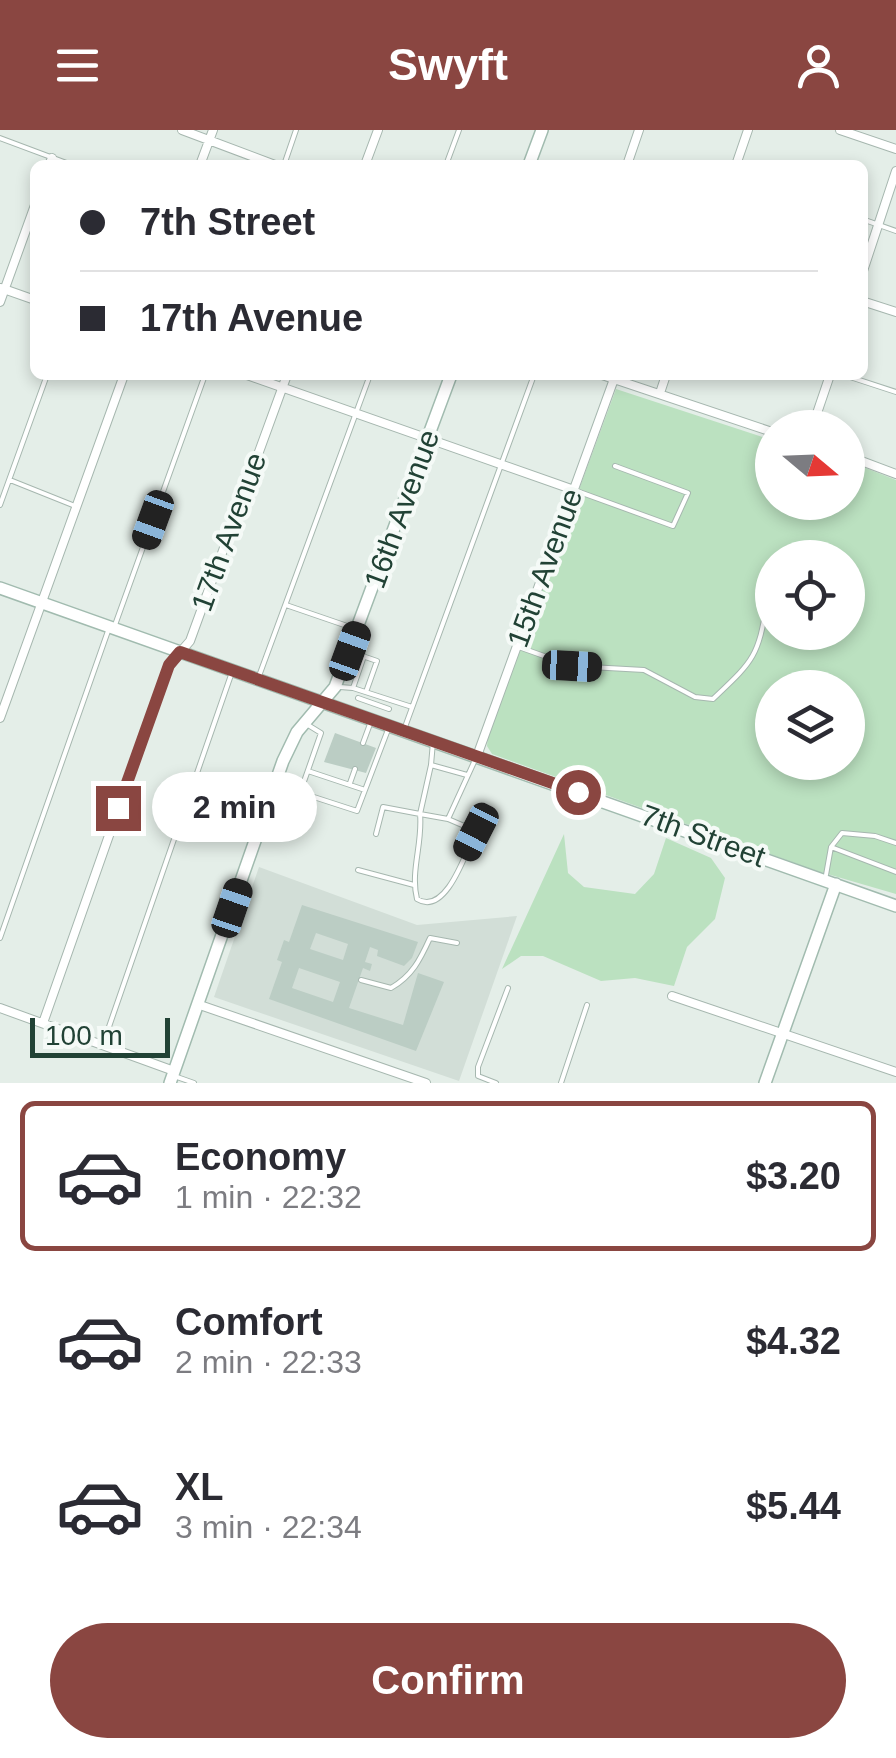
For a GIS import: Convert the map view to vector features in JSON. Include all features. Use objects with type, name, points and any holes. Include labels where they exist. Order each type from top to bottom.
[{"type":"street","points":[[182,130],[261,160]]},
{"type":"street","points":[[202,160],[213,130]]},
{"type":"street","points":[[367,160],[378,130]]},
{"type":"street","points":[[531,160],[542,130]]},
{"type":"street","points":[[629,160],[639,130]]},
{"type":"street","points":[[738,160],[748,130]]},
{"type":"street","points":[[840,130],[896,150]]},
{"type":"street","points":[[868,256],[896,171]]},
{"type":"street","points":[[0,302],[30,218]]},
{"type":"street","points":[[2,288],[30,298]]},
{"type":"street","points":[[868,303],[896,312]]},
{"type":"street","points":[[0,718],[122,380]]},
{"type":"street","points":[[261,380],[574,490]]},
{"type":"street","name":"17th Avenue","points":[[43,1023],[169,665],[190,641],[285,380]]},
{"type":"street","name":"16th Avenue","points":[[172,1077],[291,742],[335,687],[449,380]]},
{"type":"street","name":"15th Avenue","points":[[478,756],[614,380]]},
{"type":"street","points":[[617,380],[755,426]]},
{"type":"street","points":[[660,393],[664,380]]},
{"type":"street","points":[[818,410],[828,380]]},
{"type":"street","points":[[865,462],[896,474]]},
{"type":"street","name":"7th Street","points":[[0,588],[896,906]]},
{"type":"street","points":[[764,1083],[831,882]]},
{"type":"street","points":[[672,996],[896,1072]]},
{"type":"street","points":[[198,1004],[421,1082]]},
{"type":"street","points":[[0,1008],[103,1045],[172,1077]]},
{"type":"lane","points":[[286,160],[296,130]]},
{"type":"lane","points":[[448,160],[460,130]]},
{"type":"lane","points":[[0,138],[49,160]]},
{"type":"lane","points":[[868,221],[896,230]]},
{"type":"lane","points":[[0,505],[46,380]]},
{"type":"lane","points":[[0,938],[203,380]]},
{"type":"lane","points":[[258,680],[368,380]]},
{"type":"lane","points":[[403,730],[532,380]]},
{"type":"lane","points":[[859,380],[896,392]]},
{"type":"lane","points":[[574,490],[673,526],[688,492],[615,466]]},
{"type":"lane","points":[[9,480],[76,506]]},
{"type":"lane","points":[[286,605],[357,630]]},
{"type":"lane","points":[[516,646],[572,666],[644,670],[695,696],[713,698],[750,664],[756,650]]},
{"type":"lane","points":[[350,651],[377,661],[352,713]]},
{"type":"lane","points":[[353,688],[364,656]]},
{"type":"lane","points":[[103,1045],[232,671]]},
{"type":"lane","points":[[335,687],[353,688],[412,707]]},
{"type":"lane","points":[[358,698],[389,708]]},
{"type":"lane","points":[[275,784],[357,811],[392,700]]},
{"type":"lane","points":[[300,792],[321,733],[304,723]]},
{"type":"lane","points":[[364,744],[382,723]]},
{"type":"lane","points":[[376,834],[383,807],[420,814],[448,819],[476,832],[444,895],[433,904],[425,904],[417,899],[414,886],[422,833],[420,814],[434,741]]},
{"type":"lane","points":[[448,819],[478,756]]},
{"type":"lane","points":[[430,765],[467,775]]},
{"type":"lane","points":[[349,784],[354,769]]},
{"type":"lane","points":[[308,771],[365,790]]},
{"type":"lane","points":[[831,882],[831,846],[842,833],[875,836],[896,843]]},
{"type":"lane","points":[[831,846],[896,872]]},
{"type":"lane","points":[[358,870],[414,886]]},
{"type":"lane","points":[[361,980],[390,988],[404,981],[430,938],[457,943]]},
{"type":"lane","points":[[496,1083],[478,1076],[478,1067],[508,988]]},
{"type":"lane","points":[[561,1083],[587,1005]]},
{"type":"lane","points":[[172,1077],[194,1083]]},
{"type":"shaded area","points":[[259,867],[417,925],[517,916],[459,1081],[214,997]]},
{"type":"green space","points":[[616,389],[755,434],[755,520],[865,520],[865,468],[896,480],[896,894],[817,871],[492,754],[487,746]]},
{"type":"green space","points":[[564,834],[568,873],[584,887],[635,894],[654,874],[666,838],[711,858],[725,878],[715,919],[687,947],[674,986],[635,978],[601,981],[543,956],[521,956],[502,969]]},
{"type":"building","points":[[335,733],[376,748],[366,773],[324,762]]},
{"type":"building","points":[[302,905],[418,942],[404,966],[377,956],[378,950],[370,947],[365,962],[372,964],[370,971],[363,968],[349,1008],[403,1025],[418,973],[444,982],[416,1051],[269,999],[282,962],[277,960],[284,940],[289,942]],"holes":[[[316,933],[348,944],[343,960],[310,949]],[[299,968],[340,982],[333,1002],[292,988]]]},
{"type":"route","points":[[118,808],[169,665],[180,652],[578,792]]}]
